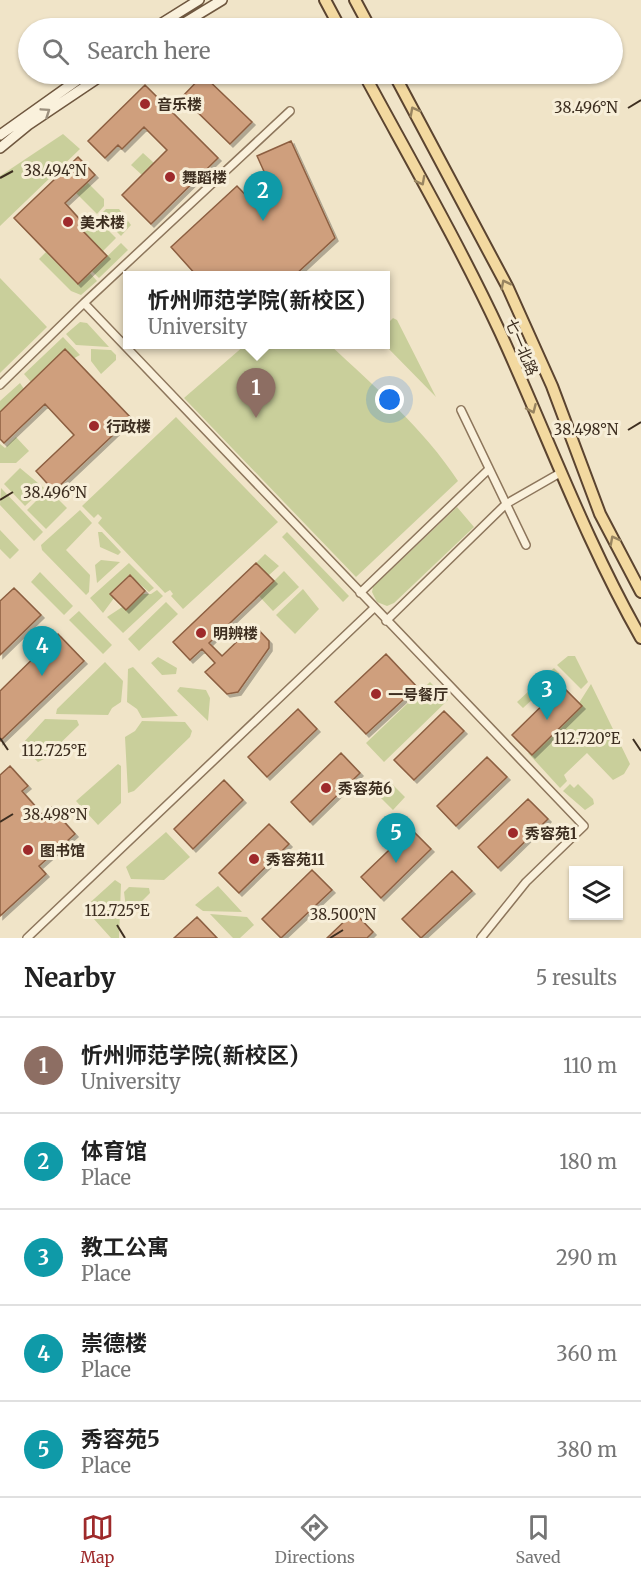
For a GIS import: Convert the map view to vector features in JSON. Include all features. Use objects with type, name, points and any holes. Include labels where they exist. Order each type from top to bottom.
[{"type":"main road","points":[[170,18],[198,0]]},
{"type":"main road","points":[[192,18],[222,0]]},
{"type":"main road","points":[[325,0],[335,18]]},
{"type":"main road","points":[[355,0],[365,18]]},
{"type":"main road","points":[[0,135],[72,84]]},
{"type":"main road","points":[[0,148],[28,124],[89,84]]},
{"type":"main road","name":"七一北路","points":[[369,84],[486,302],[613,589],[641,638]]},
{"type":"main road","name":"七一北路","points":[[399,84],[508,288],[552,386],[600,514],[641,592]]},
{"type":"street","points":[[0,385],[84,303],[290,111]]},
{"type":"street","points":[[84,303],[123,344]]},
{"type":"street","points":[[128,349],[584,826],[526,882],[481,938]]},
{"type":"street","points":[[461,410],[526,545]]},
{"type":"street","points":[[360,593],[489,470]]},
{"type":"street","points":[[386,621],[506,504],[560,473]]},
{"type":"street","points":[[27,938],[374,608]]},
{"type":"green space","points":[[63,134],[80,149],[0,226],[0,176]]},
{"type":"green space","points":[[143,153],[154,163],[142,175],[131,165]]},
{"type":"green space","points":[[87,182],[104,199],[104,206],[97,214],[76,193]]},
{"type":"green space","points":[[106,209],[119,209],[131,225],[121,236],[100,215]]},
{"type":"green space","points":[[84,217],[91,224],[97,219],[116,238],[102,252],[79,227]]},
{"type":"green space","points":[[121,243],[128,250],[99,278],[92,271]]},
{"type":"green space","points":[[46,252],[77,284],[90,273],[97,281],[81,295],[71,291],[39,259]]},
{"type":"green space","points":[[0,278],[47,327],[0,373]]},
{"type":"green space","points":[[393,318],[397,320],[436,397],[389,349],[390,321]]},
{"type":"green space","points":[[80,322],[87,323],[109,347],[76,345],[66,334]]},
{"type":"green space","points":[[63,337],[80,355],[31,382],[24,374]]},
{"type":"green space","points":[[91,349],[111,350],[116,355],[116,360],[101,374],[91,361]]},
{"type":"green space","points":[[240,349],[334,349],[430,443],[458,481],[356,577],[184,398]]},
{"type":"green space","points":[[20,383],[24,389],[0,412],[0,401]]},
{"type":"green space","points":[[176,417],[278,522],[183,609],[171,596],[173,594],[170,590],[165,593],[98,523],[102,518],[98,514],[94,518],[82,506]]},
{"type":"green space","points":[[16,437],[29,451],[16,463],[0,463],[0,444],[5,448]]},
{"type":"green space","points":[[20,468],[44,488],[25,506],[4,484]]},
{"type":"green space","points":[[1,488],[43,532],[34,541],[0,505]]},
{"type":"green space","points":[[48,489],[67,508],[46,529],[27,510]]},
{"type":"green space","points":[[457,507],[474,527],[394,603],[387,606],[377,602],[372,592],[373,587]]},
{"type":"green space","points":[[80,510],[92,523],[66,550],[90,575],[89,592],[86,595],[42,550],[41,545]]},
{"type":"green space","points":[[0,530],[19,550],[10,559],[0,549]]},
{"type":"green space","points":[[98,532],[102,532],[121,552],[118,555],[100,547]]},
{"type":"green space","points":[[287,532],[349,596],[343,602],[282,537]]},
{"type":"green space","points":[[265,554],[279,566],[268,576],[256,563]]},
{"type":"green space","points":[[101,560],[120,562],[97,583],[95,565]]},
{"type":"green space","points":[[129,563],[154,588],[149,592],[129,575],[110,594],[114,598],[103,613],[90,598]]},
{"type":"green space","points":[[284,571],[299,587],[273,611],[259,596]]},
{"type":"green space","points":[[40,572],[73,606],[64,615],[31,582]]},
{"type":"green space","points":[[303,589],[319,609],[295,634],[276,615]]},
{"type":"green space","points":[[157,590],[163,596],[123,633],[107,617],[142,594],[151,594]]},
{"type":"green space","points":[[166,602],[178,614],[139,651],[128,639]]},
{"type":"green space","points":[[79,611],[112,645],[103,654],[69,620]]},
{"type":"green space","points":[[568,656],[575,656],[588,682],[581,689],[557,665]]},
{"type":"green space","points":[[158,657],[177,668],[176,674],[162,675],[151,663]]},
{"type":"green space","points":[[105,662],[123,681],[121,702],[112,708],[108,715],[56,714],[57,709]]},
{"type":"green space","points":[[133,667],[178,716],[142,718],[137,709],[127,702],[128,669]]},
{"type":"green space","points":[[554,668],[560,674],[523,708],[517,702]]},
{"type":"green space","points":[[430,682],[448,700],[384,762],[366,743]]},
{"type":"green space","points":[[591,684],[630,764],[624,774],[613,780],[587,753],[564,775],[567,781],[560,788],[528,753],[532,754],[582,706],[579,703]]},
{"type":"green space","points":[[180,687],[206,690],[210,698],[208,721],[177,691]]},
{"type":"green space","points":[[45,719],[77,720],[79,725],[38,762],[23,748],[23,743]]},
{"type":"green space","points":[[142,721],[185,722],[192,731],[190,737],[134,791],[128,793],[125,737],[135,731]]},
{"type":"green space","points":[[118,764],[121,766],[121,803],[98,825],[76,801]]},
{"type":"green space","points":[[391,783],[405,797],[393,810],[379,796]]},
{"type":"green space","points":[[570,784],[574,788],[578,784],[593,799],[594,804],[585,810],[563,791]]},
{"type":"green space","points":[[166,832],[190,857],[164,880],[131,879],[126,867]]},
{"type":"green space","points":[[115,880],[121,884],[119,938],[111,938],[84,908]]},
{"type":"green space","points":[[218,886],[242,912],[203,911],[195,905]]},
{"type":"green space","points":[[129,887],[149,888],[150,893],[136,907],[126,908],[124,892]]},
{"type":"green space","points":[[210,914],[247,917],[254,925],[240,938],[233,938]]},
{"type":"building","name":"音乐楼","points":[[194,84],[212,84],[252,122],[230,144],[182,97]]},
{"type":"building","points":[[145,85],[218,158],[151,224],[122,195],[167,150],[144,127],[122,149],[118,145],[105,158],[88,141]]},
{"type":"building","points":[[291,141],[335,238],[299,271],[193,271],[171,247],[237,186],[253,203],[271,187],[257,156]]},
{"type":"building","name":"美术楼","points":[[78,157],[95,175],[65,203],[83,223],[79,227],[107,256],[78,284],[14,218]]},
{"type":"building","name":"行政楼","points":[[65,349],[131,418],[54,491],[36,471],[74,435],[45,404],[4,443],[0,439],[0,412]]},
{"type":"building","name":"明辨楼","points":[[256,563],[274,581],[209,643],[222,656],[254,625],[269,641],[269,648],[238,692],[227,694],[205,672],[215,663],[202,649],[190,660],[173,642]]},
{"type":"building","points":[[130,575],[145,591],[126,610],[110,594]]},
{"type":"building","points":[[14,588],[41,615],[0,655],[0,601]]},
{"type":"building","points":[[58,634],[84,661],[0,741],[0,691]]},
{"type":"building","name":"一号餐厅","points":[[386,654],[417,687],[366,734],[335,702]]},
{"type":"building","points":[[562,686],[582,706],[532,755],[512,735]]},
{"type":"building","points":[[298,709],[317,729],[267,777],[248,757]]},
{"type":"building","points":[[444,711],[464,731],[414,780],[394,760]]},
{"type":"building","name":"秀容苑6","points":[[341,753],[360,773],[310,822],[291,802]]},
{"type":"building","points":[[487,757],[507,777],[456,826],[437,806]]},
{"type":"building","name":"图书馆","points":[[10,766],[28,786],[22,791],[43,815],[51,807],[75,834],[39,866],[46,874],[0,916],[0,775]]},
{"type":"building","points":[[224,780],[243,800],[193,849],[174,829]]},
{"type":"building","name":"秀容苑1","points":[[528,799],[548,819],[498,868],[478,847]]},
{"type":"building","name":"秀容苑11","points":[[269,824],[289,844],[239,893],[219,873]]},
{"type":"building","points":[[411,829],[431,849],[381,898],[361,877]]},
{"type":"building","points":[[312,870],[332,890],[281,938],[262,919]]},
{"type":"building","points":[[452,871],[472,891],[421,938],[402,919]]},
{"type":"building","points":[[354,912],[373,932],[367,938],[327,938]]},
{"type":"building","points":[[197,917],[217,938],[174,938]]},
{"type":"place","name":"音乐楼","points":[[145,104]]},
{"type":"place","name":"舞蹈楼","points":[[170,177]]},
{"type":"place","name":"体育馆","points":[[263,221]]},
{"type":"place","name":"美术楼","points":[[68,222]]},
{"type":"place","name":"忻州师范学院(新校区)","points":[[256,418]]},
{"type":"place","name":"行政楼","points":[[94,426]]},
{"type":"place","name":"明辨楼","points":[[201,633]]},
{"type":"place","name":"崇德楼","points":[[42,676]]},
{"type":"place","name":"一号餐厅","points":[[376,694]]},
{"type":"place","name":"教工公寓","points":[[547,720]]},
{"type":"place","name":"秀容苑6","points":[[326,788]]},
{"type":"place","name":"秀容苑1","points":[[513,833]]},
{"type":"place","name":"图书馆","points":[[28,850]]},
{"type":"place","name":"秀容苑11","points":[[254,859]]},
{"type":"place","name":"秀容苑5","points":[[396,863]]}]
